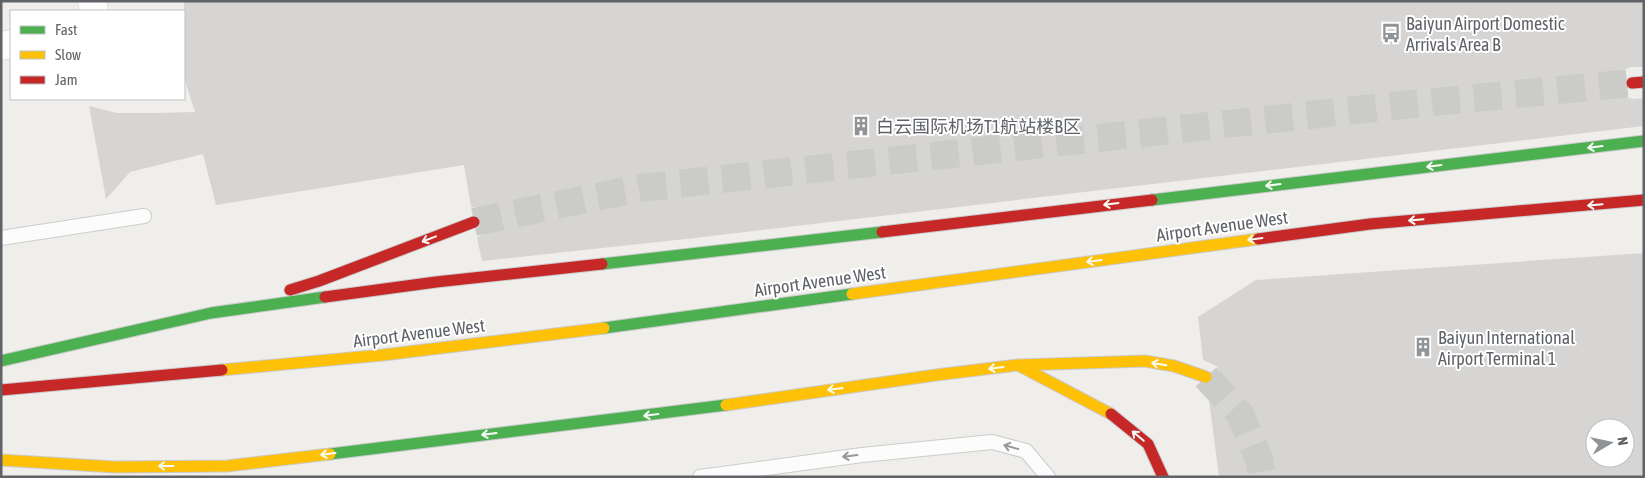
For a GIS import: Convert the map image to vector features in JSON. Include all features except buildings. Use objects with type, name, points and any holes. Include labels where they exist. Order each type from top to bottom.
[{"type":"main road","points":[[211,314],[436,282],[707,253],[1644,141]]},
{"type":"main road","name":"Airport Avenue West","points":[[1,390],[384,355],[642,323],[1370,224],[1644,200]]},
{"type":"main road","points":[[1,361],[211,314],[319,281],[474,222]]},
{"type":"main road","points":[[1,460],[115,466],[227,466],[699,409],[1018,365],[1144,361],[1174,366],[1206,377]]},
{"type":"main road","points":[[1018,365],[1108,411],[1148,444],[1164,477]]},
{"type":"lane","points":[[1,238],[144,216]]},
{"type":"lane","points":[[700,477],[843,457],[992,442],[1026,451],[1048,477]]},
{"type":"lane","points":[[197,477],[227,466]]},
{"type":"tunnel","points":[[474,222],[640,188],[1392,106],[1632,83]]},
{"type":"tunnel","points":[[1206,377],[1240,414],[1259,459],[1262,477]]},
{"type":"traffic: fast","points":[[1152,200],[1644,141]]},
{"type":"traffic: fast","points":[[602,264],[882,232]]},
{"type":"traffic: fast","points":[[604,328],[852,294]]},
{"type":"traffic: fast","points":[[1,361],[211,313],[325,297]]},
{"type":"traffic: fast","points":[[330,454],[726,405]]},
{"type":"traffic: slow","points":[[852,294],[1258,239]]},
{"type":"traffic: slow","points":[[222,370],[383,355],[604,328]]},
{"type":"traffic: slow","points":[[1019,365],[1145,361],[1174,366],[1206,377]]},
{"type":"traffic: slow","points":[[726,405],[1018,365],[1111,414]]},
{"type":"traffic: slow","points":[[1,460],[115,467],[227,466],[330,454]]},
{"type":"traffic: jam","points":[[1632,83],[1644,82]]},
{"type":"traffic: jam","points":[[882,232],[1152,200]]},
{"type":"traffic: jam","points":[[1258,239],[1370,224],[1644,200]]},
{"type":"traffic: jam","points":[[290,290],[319,281],[474,222]]},
{"type":"traffic: jam","points":[[325,297],[436,282],[602,264]]},
{"type":"traffic: jam","points":[[1,390],[222,370]]},
{"type":"traffic: jam","points":[[1111,414],[1148,444],[1163,477]]},
{"type":"place","name":"Baiyun Airport Domestic Arrivals Area B","points":[[1391,33]]},
{"type":"place","name":"白云国际机场T1航站楼B区","points":[[861,126]]},
{"type":"place","name":"Baiyun International Airport Terminal 1","points":[[1423,347]]}]
